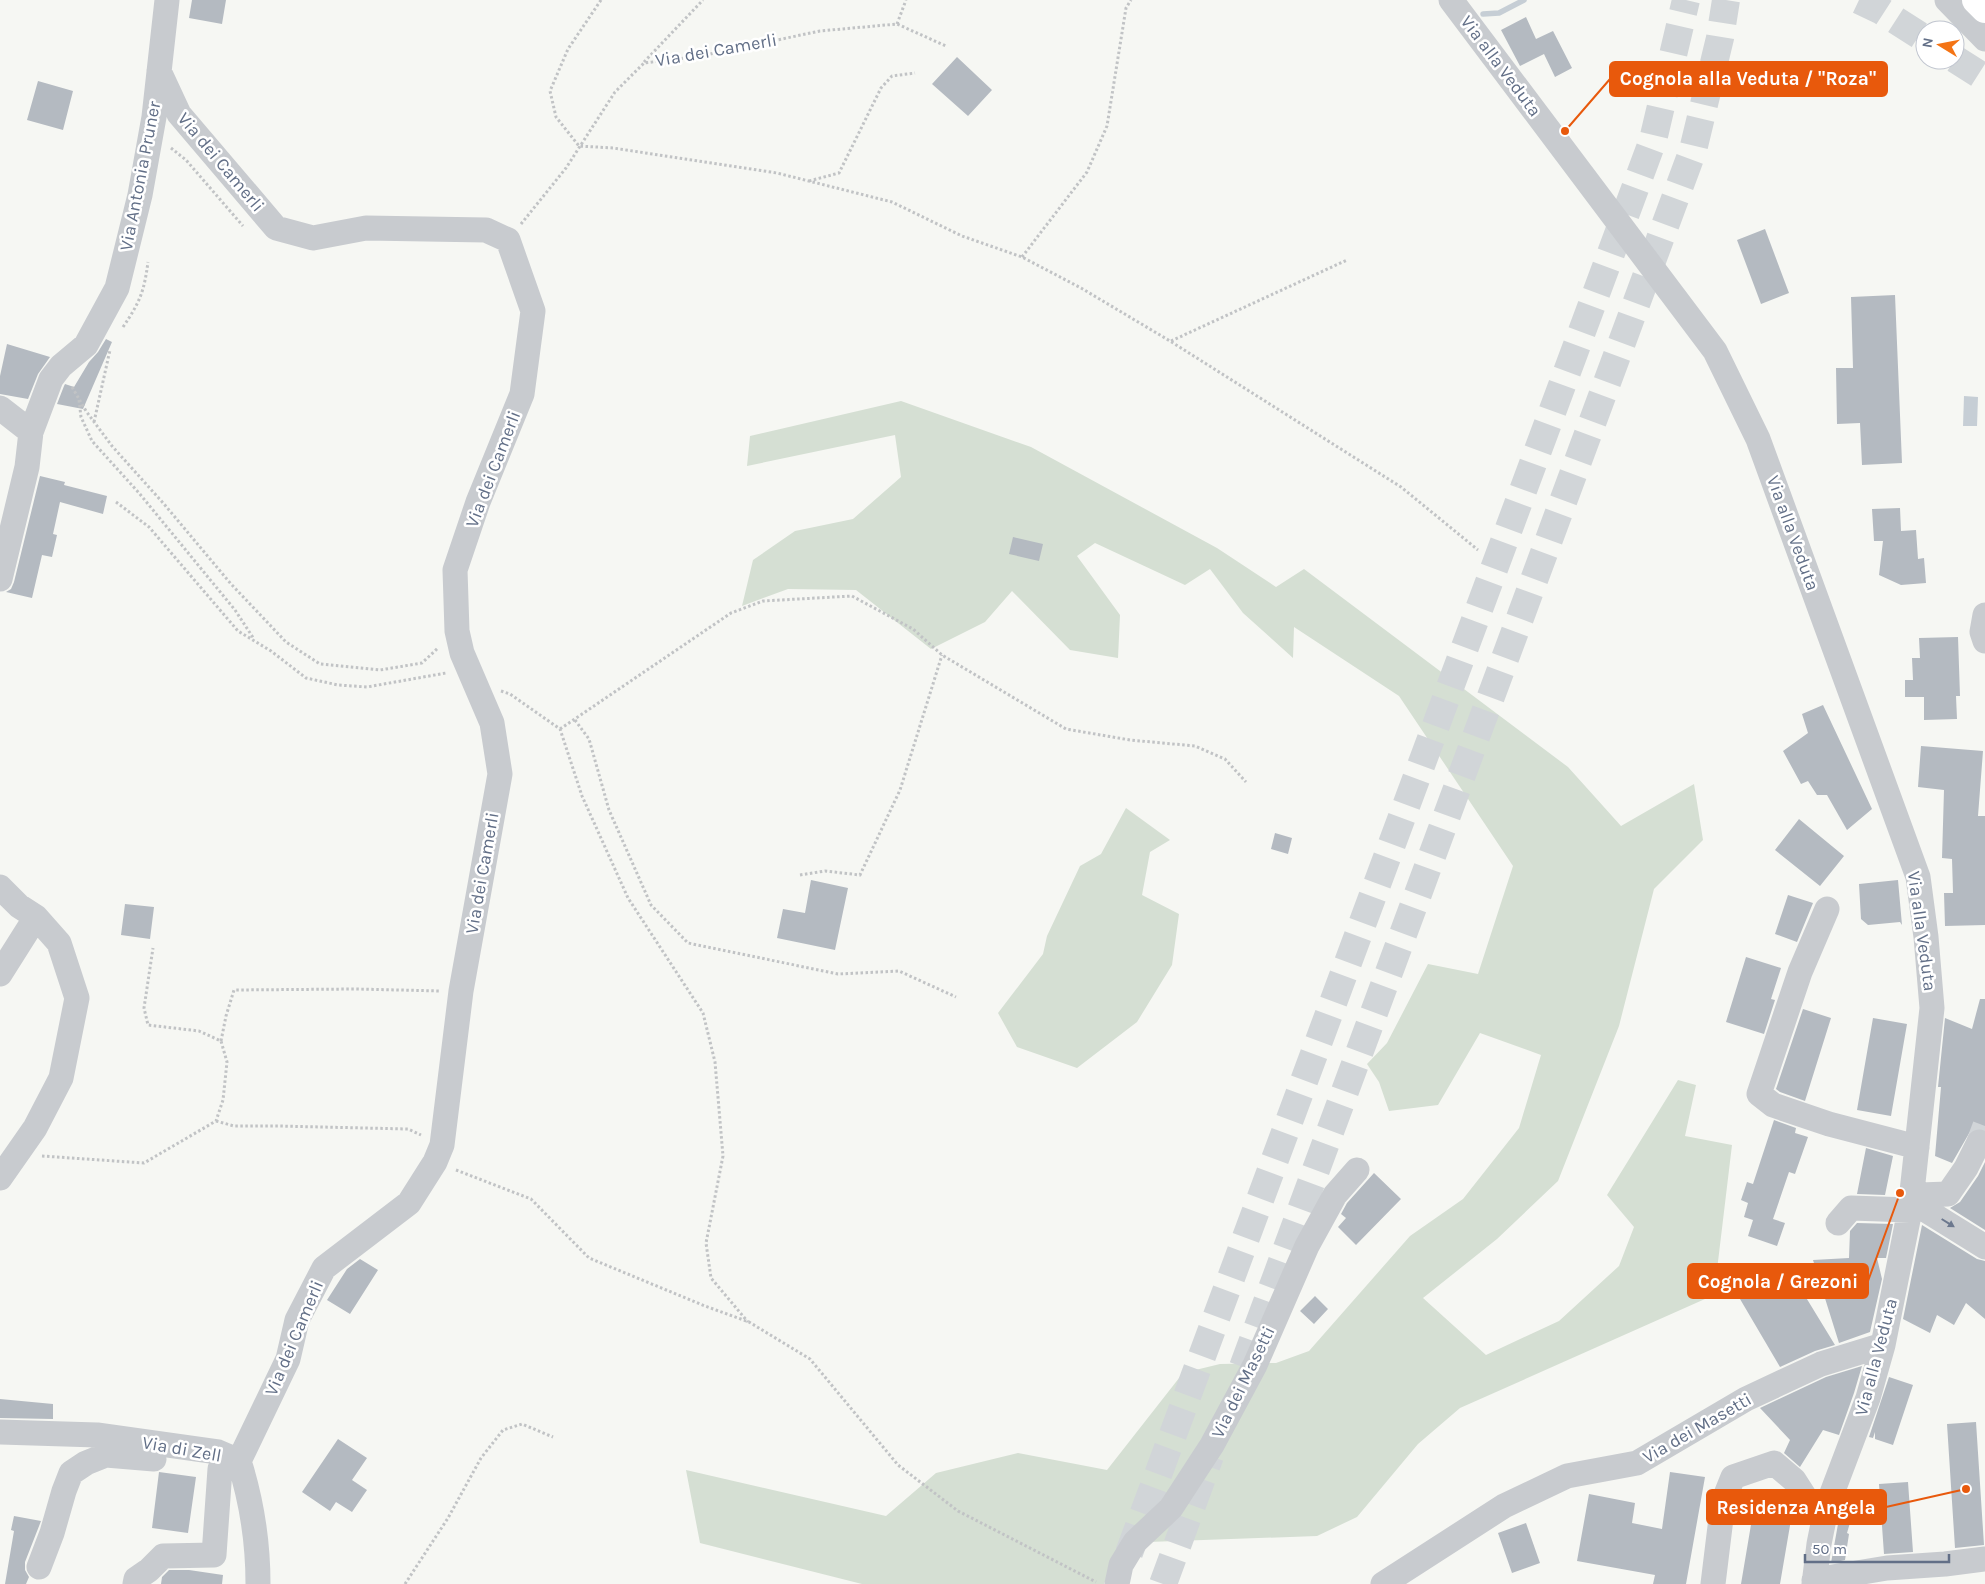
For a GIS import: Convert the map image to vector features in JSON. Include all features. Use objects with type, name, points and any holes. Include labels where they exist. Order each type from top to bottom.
[{"type":"highway","points":[[1976,0],[1985,9]]},
{"type":"street","name":"Via Antonia Pruner","points":[[30,432],[51,379],[61,366],[86,345],[117,288],[140,195],[154,117],[167,0]]},
{"type":"street","name":"Via alla Veduta","points":[[1451,0],[1715,351],[1758,438],[1918,877],[1926,937],[1932,1008],[1910,1205],[1883,1345],[1868,1398],[1826,1509],[1814,1582],[1887,1568],[1914,1575],[1985,1559]]},
{"type":"street","points":[[1947,0],[1985,39]]},
{"type":"street","name":"Via dei Camerli","points":[[135,1584],[136,1578],[149,1570],[163,1556],[214,1555],[220,1469],[288,1359],[298,1320],[324,1268],[408,1202],[438,1154],[461,991],[500,774],[492,723],[462,653],[457,631],[455,570],[478,502],[522,394],[533,311],[508,240],[486,230],[366,228],[314,238],[276,228],[179,114],[159,71]]},
{"type":"street","points":[[0,408],[30,432],[27,467],[0,579]]},
{"type":"street","points":[[1985,615],[1982,632],[1985,641]]},
{"type":"street","points":[[0,887],[18,906],[36,917],[58,943],[77,998],[61,1078],[35,1128],[0,1178]]},
{"type":"street","points":[[1827,909],[1800,972],[1759,1094],[1773,1105],[1829,1124],[1916,1147]]},
{"type":"street","points":[[0,974],[36,917]]},
{"type":"street","points":[[1910,1205],[1920,1195],[1948,1194],[1966,1168],[1979,1142]]},
{"type":"street","name":"Via dei Masetti","points":[[1117,1584],[1121,1565],[1134,1542],[1172,1508],[1212,1445],[1255,1365],[1307,1246],[1335,1195],[1357,1170]]},
{"type":"street","points":[[1838,1223],[1851,1208],[1910,1205],[1985,1248]]},
{"type":"street","name":"Via dei Masetti","points":[[1383,1584],[1504,1506],[1567,1476],[1637,1463],[1746,1399],[1821,1364],[1883,1345]]},
{"type":"street","name":"Via di Zell","points":[[0,1432],[97,1435],[229,1457],[248,1491],[257,1535],[258,1584]]},
{"type":"street","points":[[39,1567],[71,1473],[86,1462],[106,1455],[136,1456],[192,1464],[229,1457]]},
{"type":"street","points":[[1713,1584],[1723,1502],[1733,1477],[1774,1463],[1794,1480],[1810,1505],[1826,1509]]},
{"type":"path","points":[[601,0],[568,49],[550,91],[556,117],[579,146],[613,148],[777,173],[809,181],[892,202],[962,236],[1022,257],[1081,288],[1170,341],[1401,487],[1478,550]]},
{"type":"path","points":[[644,63],[704,0]]},
{"type":"path","points":[[898,24],[906,0]]},
{"type":"path","points":[[1022,257],[1088,172],[1107,126],[1126,8],[1131,0]]},
{"type":"path","name":"Via dei Camerli","points":[[508,240],[566,168],[615,92],[644,63],[701,56],[820,31],[898,24],[946,46]]},
{"type":"path","points":[[809,181],[839,173],[881,88],[892,76],[915,73]]},
{"type":"path","points":[[163,148],[172,148],[186,160],[248,232]]},
{"type":"path","points":[[118,334],[136,307],[144,289],[148,260]]},
{"type":"path","points":[[1170,341],[1347,260]]},
{"type":"path","points":[[94,422],[111,345]]},
{"type":"path","points":[[255,640],[234,610],[139,493],[92,441],[81,417],[78,397],[112,446],[164,504],[231,584],[286,642],[320,664],[380,670],[422,662],[457,631]]},
{"type":"path","points":[[116,502],[149,527],[238,631],[255,640],[306,678],[338,685],[366,687],[471,674],[510,694],[560,729],[582,796],[628,898],[703,1013],[714,1062],[723,1156],[706,1243],[711,1278],[749,1322]]},
{"type":"path","points":[[560,729],[731,613],[764,602],[852,596],[913,629],[942,655],[1066,729],[1130,740],[1195,746],[1225,760],[1246,782]]},
{"type":"path","points":[[800,874],[825,871],[860,875],[900,790],[942,655]]},
{"type":"path","points":[[575,720],[589,739],[610,810],[651,905],[688,943],[838,974],[898,971],[956,997]]},
{"type":"path","points":[[153,948],[144,1008],[148,1025],[199,1031],[221,1041]]},
{"type":"path","points":[[17,1154],[144,1163],[216,1121],[223,1100],[227,1062],[221,1041],[234,990],[356,989],[461,991]]},
{"type":"path","points":[[216,1121],[234,1126],[408,1129],[438,1154],[531,1198],[589,1258],[749,1322],[810,1359],[898,1465],[958,1511],[1099,1584]]},
{"type":"path","points":[[405,1584],[448,1518],[481,1458],[503,1430],[522,1424],[553,1437]]},
{"type":"shaded area","points":[[1964,396],[1978,397],[1977,426],[1963,426]]},
{"type":"shaded area","points":[[901,401],[1031,447],[1217,548],[1276,587],[1304,569],[1568,767],[1621,826],[1694,784],[1703,840],[1654,889],[1619,1026],[1558,1181],[1497,1239],[1423,1298],[1486,1355],[1559,1321],[1619,1266],[1634,1227],[1607,1195],[1678,1080],[1696,1085],[1685,1136],[1732,1145],[1714,1295],[1460,1408],[1418,1444],[1357,1517],[1317,1536],[1121,1543],[1104,1584],[862,1584],[700,1543],[686,1470],[886,1516],[936,1473],[1018,1453],[1107,1470],[1183,1373],[1220,1364],[1276,1363],[1309,1351],[1410,1236],[1463,1199],[1519,1128],[1541,1055],[1480,1033],[1438,1105],[1389,1111],[1379,1082],[1367,1064],[1387,1043],[1428,964],[1478,974],[1513,866],[1399,696],[1294,627],[1293,658],[1243,613],[1210,569],[1185,585],[1095,543],[1077,556],[1120,615],[1118,658],[1070,650],[1012,591],[985,622],[931,649],[856,590],[788,589],[742,606],[753,560],[795,531],[853,519],[901,477],[895,435],[747,466],[750,436]]},
{"type":"shaded area","points":[[1126,808],[1170,840],[1150,852],[1142,895],[1179,914],[1172,965],[1137,1022],[1077,1068],[1017,1047],[998,1013],[1043,954],[1047,936],[1080,866],[1101,854]]},
{"type":"building","points":[[192,0],[226,0],[222,24],[189,18]]},
{"type":"building","points":[[1526,17],[1536,39],[1553,31],[1572,68],[1555,77],[1544,54],[1520,66],[1501,30]]},
{"type":"building","points":[[957,57],[992,90],[968,116],[932,84]]},
{"type":"building","points":[[38,81],[73,91],[63,130],[27,120]]},
{"type":"building","points":[[1765,229],[1789,293],[1761,304],[1737,240]]},
{"type":"building","points":[[1895,295],[1902,463],[1862,465],[1860,423],[1837,424],[1836,368],[1853,368],[1851,297]]},
{"type":"building","points":[[106,339],[112,342],[83,409],[57,404],[65,384],[74,387]]},
{"type":"building","points":[[7,344],[50,357],[38,374],[28,399],[0,394],[0,376]]},
{"type":"building","points":[[40,476],[65,482],[64,485],[107,496],[103,514],[60,502],[53,534],[57,535],[52,557],[42,555],[32,598],[6,592],[11,589],[14,582]]},
{"type":"building","points":[[1900,508],[1901,531],[1916,530],[1918,559],[1924,558],[1926,583],[1901,585],[1879,575],[1883,541],[1874,541],[1872,509]]},
{"type":"building","points":[[1013,537],[1043,544],[1039,561],[1009,554]]},
{"type":"building","points":[[1958,637],[1960,696],[1956,696],[1957,719],[1924,720],[1924,697],[1905,697],[1905,680],[1913,680],[1912,658],[1920,658],[1919,638]]},
{"type":"building","points":[[1823,705],[1872,809],[1847,830],[1827,795],[1817,795],[1808,781],[1801,784],[1783,751],[1808,733],[1802,714]]},
{"type":"building","points":[[1921,746],[1983,751],[1978,816],[1985,816],[1985,925],[1945,926],[1944,893],[1953,893],[1952,859],[1942,858],[1944,790],[1918,787]]},
{"type":"building","points":[[1799,819],[1844,856],[1820,886],[1775,850]]},
{"type":"building","points":[[1275,833],[1292,838],[1288,854],[1271,849]]},
{"type":"building","points":[[811,880],[848,888],[835,950],[777,938],[783,909],[805,913]]},
{"type":"building","points":[[1898,880],[1902,925],[1900,922],[1868,925],[1861,919],[1859,884]]},
{"type":"building","points":[[1788,895],[1813,903],[1797,942],[1775,934]]},
{"type":"building","points":[[125,904],[154,907],[150,939],[121,935]]},
{"type":"building","points":[[1746,957],[1781,968],[1771,999],[1775,1000],[1764,1034],[1726,1022]]},
{"type":"building","points":[[1980,999],[1985,999],[1985,1129],[1971,1130],[1952,1163],[1935,1156],[1941,1087],[1938,1087],[1945,1018],[1972,1029]]},
{"type":"building","points":[[1803,1009],[1831,1018],[1805,1101],[1776,1089]]},
{"type":"building","points":[[1873,1018],[1907,1024],[1891,1116],[1857,1110]]},
{"type":"building","points":[[1774,1120],[1796,1128],[1795,1133],[1808,1137],[1795,1174],[1789,1172],[1773,1219],[1785,1223],[1777,1246],[1748,1236],[1753,1220],[1744,1217],[1748,1203],[1741,1200],[1747,1182],[1753,1184]]},
{"type":"building","points":[[1866,1148],[1893,1156],[1885,1195],[1857,1194]]},
{"type":"building","points":[[1985,1162],[1985,1230],[1950,1208],[1960,1202]]},
{"type":"building","points":[[1374,1173],[1401,1199],[1356,1245],[1338,1227],[1346,1218],[1341,1214],[1347,1203]]},
{"type":"building","points":[[1857,1223],[1893,1224],[1886,1258],[1877,1258],[1882,1279],[1870,1332],[1839,1343],[1813,1260],[1849,1258],[1850,1231]]},
{"type":"building","points":[[1922,1225],[1977,1259],[1985,1261],[1985,1319],[1966,1303],[1954,1325],[1937,1315],[1930,1333],[1903,1319]]},
{"type":"building","points":[[360,1259],[378,1270],[350,1314],[327,1300],[347,1269]]},
{"type":"building","points":[[1788,1268],[1835,1345],[1815,1351],[1780,1367],[1740,1299]]},
{"type":"building","points":[[1315,1296],[1328,1309],[1314,1324],[1300,1311]]},
{"type":"building","points":[[1862,1366],[1839,1435],[1823,1430],[1800,1467],[1784,1453],[1790,1440],[1760,1408],[1826,1377]]},
{"type":"building","points":[[1889,1377],[1913,1385],[1893,1445],[1875,1439],[1875,1432],[1873,1438],[1869,1437]]},
{"type":"building","points":[[0,1399],[53,1404],[53,1419],[0,1418]]},
{"type":"building","points":[[1976,1422],[1984,1545],[1955,1548],[1947,1424]]},
{"type":"building","points":[[338,1439],[367,1458],[352,1480],[367,1490],[352,1512],[336,1502],[330,1511],[302,1492]]},
{"type":"building","points":[[159,1472],[196,1477],[188,1533],[152,1528]]},
{"type":"building","points":[[1670,1472],[1705,1477],[1686,1584],[1653,1584],[1655,1575],[1577,1561],[1589,1494],[1635,1503],[1632,1523],[1662,1529]]},
{"type":"building","points":[[1908,1482],[1913,1552],[1884,1554],[1879,1484]]},
{"type":"building","points":[[1845,1499],[1856,1502],[1847,1533],[1849,1534],[1845,1560],[1831,1563],[1840,1513]]},
{"type":"building","points":[[1755,1501],[1793,1508],[1780,1584],[1741,1584]]},
{"type":"building","points":[[14,1516],[41,1521],[25,1562],[25,1570],[29,1577],[26,1584],[5,1584],[14,1531],[11,1530]]},
{"type":"building","points":[[1526,1523],[1540,1563],[1512,1573],[1498,1533]]},
{"type":"building","points":[[169,1570],[189,1570],[223,1575],[222,1584],[161,1584],[162,1577]]},
{"type":"waterway","points":[[1483,14],[1499,13],[1524,0]]},
{"type":"tunnel","points":[[1129,1553],[1653,140],[1686,0]]},
{"type":"tunnel","points":[[1243,1367],[1693,150],[1720,38],[1726,0]]},
{"type":"tunnel","points":[[1859,0],[1880,10],[1915,33]]},
{"type":"tunnel","points":[[1965,65],[1985,78]]},
{"type":"tunnel","points":[[1979,1142],[1985,1126]]},
{"type":"tunnel","points":[[1163,1584],[1210,1456]]},
{"type":"place","name":"Cognola alla Veduta / \"Roza\"","points":[[1565,131]]},
{"type":"place","name":"Cognola / Grezoni","points":[[1900,1193]]},
{"type":"place","name":"Residenza Angela","points":[[1966,1489]]}]
